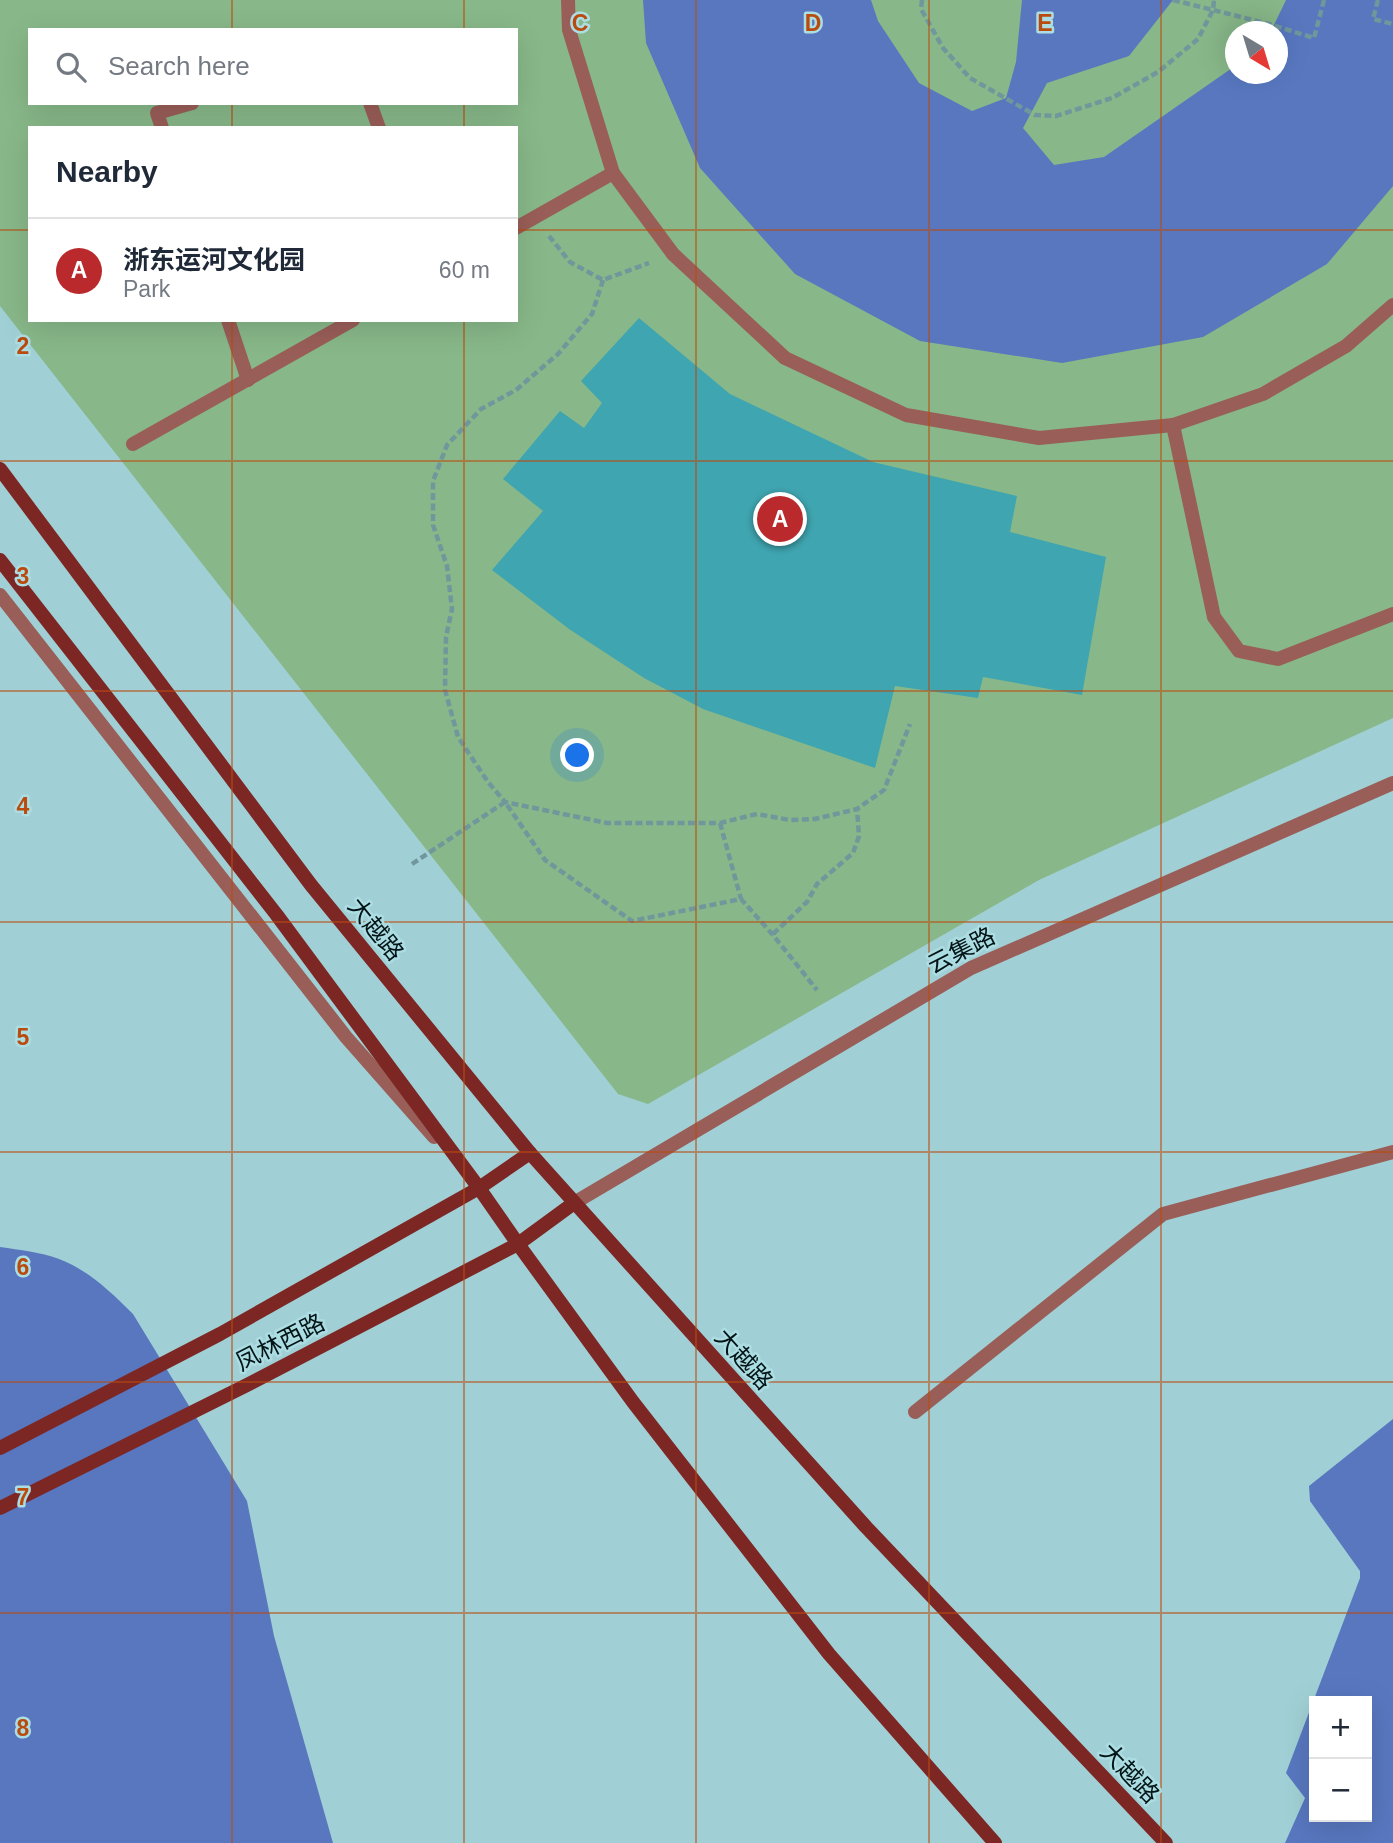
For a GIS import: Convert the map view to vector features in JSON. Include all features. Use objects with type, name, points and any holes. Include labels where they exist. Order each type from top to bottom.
[{"type":"main road","name":"大越路","points":[[0,469],[311,885],[530,1153],[866,1527],[1166,1843]]},
{"type":"main road","points":[[0,560],[276,914],[633,1402],[829,1654],[995,1843]]},
{"type":"main road","name":"凤林西路","points":[[0,1448],[220,1334],[479,1188],[530,1153]]},
{"type":"main road","name":"凤林西路","points":[[0,1508],[247,1385],[518,1244],[574,1203]]},
{"type":"street","points":[[568,0],[569,30],[613,173],[673,254],[785,358],[906,415],[1039,438],[1173,425],[1263,394],[1346,346],[1393,306]]},
{"type":"street","points":[[161,126],[157,113],[185,105]]},
{"type":"street","points":[[371,105],[378,126]]},
{"type":"street","points":[[518,227],[613,173]]},
{"type":"street","points":[[229,322],[248,380]]},
{"type":"street","points":[[133,444],[350,322]]},
{"type":"street","points":[[1173,425],[1214,617],[1239,651],[1278,659],[1393,614]]},
{"type":"street","points":[[0,595],[346,1037],[479,1188]]},
{"type":"street","name":"云集路","points":[[574,1203],[971,968],[1393,783]]},
{"type":"street","points":[[915,1412],[1163,1214],[1393,1152]]},
{"type":"path","points":[[922,0],[921,9],[943,48],[970,78],[1035,116],[1056,116],[1112,98],[1158,72],[1198,39],[1213,10],[1214,0]]},
{"type":"path","points":[[1172,0],[1314,37],[1324,0]]},
{"type":"path","points":[[1378,0],[1373,19],[1393,24]]},
{"type":"path","points":[[534,218],[570,262],[603,280],[673,254]]},
{"type":"path","points":[[603,280],[592,314],[558,354],[516,390],[481,409],[447,445],[433,481],[433,525],[447,566],[452,609],[446,637],[445,690],[458,737],[545,860],[632,921],[741,899]]},
{"type":"path","points":[[412,864],[505,802],[607,823],[720,823],[758,814],[790,820],[815,819],[857,808],[884,790],[910,724]]},
{"type":"path","points":[[773,934],[807,902],[817,884],[853,853],[859,836],[857,808]]},
{"type":"path","points":[[720,823],[741,899],[773,934],[817,990]]},
{"type":"green space","points":[[0,0],[1393,0],[1393,718],[1039,880],[648,1104],[618,1094],[0,306]]},
{"type":"water","points":[[643,0],[871,0],[878,21],[919,83],[972,111],[1006,98],[1016,62],[1022,0],[1173,0],[1129,56],[1047,83],[1023,128],[1054,165],[1104,157],[1225,73],[1225,84],[1288,84],[1288,21],[1276,21],[1286,0],[1393,0],[1393,186],[1327,264],[1203,337],[1062,363],[920,341],[795,274],[700,168],[646,43]]},
{"type":"water","points":[[0,1247],[45,1255],[80,1269],[99,1282],[133,1314],[247,1501],[274,1636],[333,1843],[0,1843]]},
{"type":"water","points":[[1393,1419],[1393,1843],[1285,1843],[1305,1798],[1286,1773],[1309,1712],[1309,1822],[1372,1822],[1372,1696],[1315,1696],[1360,1578],[1360,1571],[1310,1501],[1309,1486]]},
{"type":"building","points":[[639,318],[730,394],[873,462],[1017,496],[1010,532],[1106,557],[1082,695],[983,677],[978,698],[895,686],[875,768],[703,709],[644,678],[569,629],[492,570],[543,511],[503,479],[560,411],[584,428],[602,403],[581,381]]},
{"type":"place","name":"浙东运河文化园","points":[[780,519]]}]
